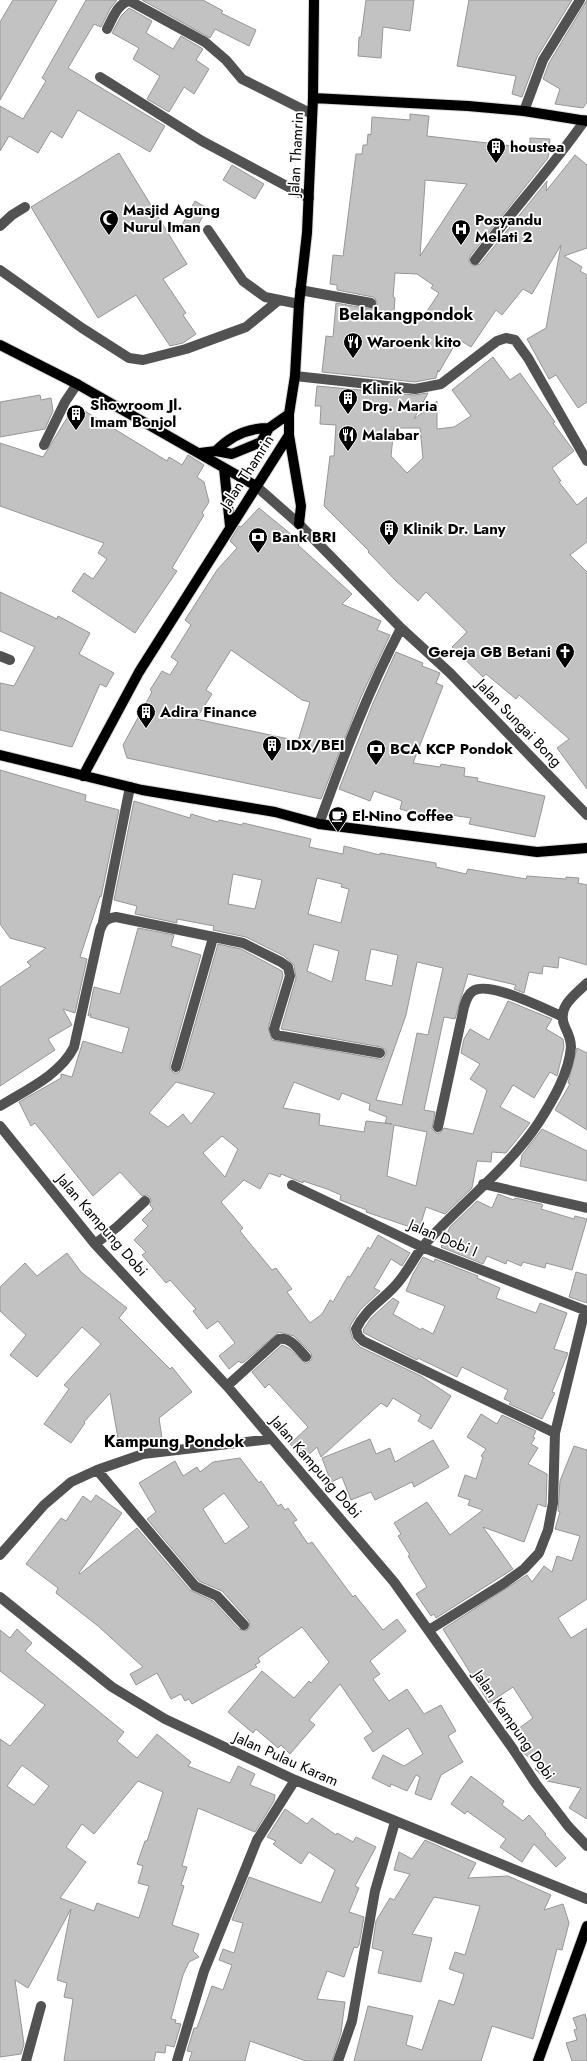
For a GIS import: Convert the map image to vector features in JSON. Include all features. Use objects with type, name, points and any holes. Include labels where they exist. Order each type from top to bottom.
[{"type":"main road","name":"Jalan Thamrin","points":[[83,776],[139,672],[289,435],[289,414],[295,376],[300,290],[307,233],[313,98],[314,0]]},
{"type":"main road","name":"Jalan Thamrin","points":[[313,98],[468,106],[524,111],[586,120]]},
{"type":"main road","points":[[0,346],[77,384],[256,486]]},
{"type":"main road","points":[[200,454],[216,451],[232,454],[261,442],[269,428],[289,414]]},
{"type":"main road","points":[[216,451],[225,441],[254,428],[269,428]]},
{"type":"main road","points":[[289,435],[300,506],[299,524]]},
{"type":"main road","points":[[224,468],[230,526]]},
{"type":"main road","points":[[0,755],[130,787],[275,812],[319,824],[537,852],[587,848]]},
{"type":"main road","points":[[538,2061],[587,1926]]},
{"type":"street","points":[[524,111],[542,60],[580,0]]},
{"type":"street","points":[[107,29],[124,1],[130,1],[205,42],[226,60],[242,80],[312,114]]},
{"type":"street","points":[[100,77],[202,141],[309,198]]},
{"type":"street","points":[[475,260],[504,221],[558,159],[586,120]]},
{"type":"street","points":[[0,226],[12,215],[25,208]]},
{"type":"street","points":[[208,230],[243,281],[265,297],[299,304]]},
{"type":"street","points":[[0,270],[82,328],[129,358],[143,360],[186,349],[246,327],[279,300]]},
{"type":"street","points":[[300,290],[371,303]]},
{"type":"street","points":[[295,376],[415,389],[432,387],[441,384],[457,373],[497,341],[506,338],[515,340],[528,358],[587,461]]},
{"type":"street","points":[[44,446],[65,402],[77,384]]},
{"type":"street","name":"Jalan Sungai Bong","points":[[256,486],[299,524],[401,628],[450,673],[587,815]]},
{"type":"street","points":[[319,824],[347,745],[376,677],[401,628]]},
{"type":"street","points":[[0,656],[10,660]]},
{"type":"street","points":[[0,1106],[55,1071],[70,1055],[74,1047],[103,922],[130,787]]},
{"type":"street","points":[[103,922],[109,918],[116,917],[243,943],[288,967],[290,976],[274,1029],[276,1035],[380,1053]]},
{"type":"street","points":[[176,1067],[213,938]]},
{"type":"street","points":[[555,1433],[363,1341],[358,1336],[356,1329],[369,1309],[400,1281],[422,1246],[515,1154],[526,1140],[552,1100],[563,1075],[571,1046],[561,1016],[567,1003],[587,983]]},
{"type":"street","points":[[438,1127],[464,1008],[468,996],[473,990],[481,988],[508,994],[561,1016]]},
{"type":"street","name":"Jalan Kampung Dobi","points":[[0,1126],[95,1244],[227,1386],[394,1582],[430,1630],[536,1784],[568,1826],[587,1846]]},
{"type":"street","name":"Jalan Dobi I","points":[[292,1184],[422,1246],[586,1311]]},
{"type":"street","points":[[483,1184],[587,1208]]},
{"type":"street","points":[[95,1244],[117,1227],[145,1201]]},
{"type":"street","points":[[430,1630],[503,1584],[524,1569],[539,1553],[548,1530],[554,1503],[555,1433],[586,1311]]},
{"type":"street","points":[[227,1386],[279,1339],[285,1338],[291,1341],[306,1357]]},
{"type":"street","points":[[0,1555],[44,1505],[71,1482],[97,1470],[143,1454],[271,1439]]},
{"type":"street","points":[[97,1470],[195,1586],[217,1596],[244,1625]]},
{"type":"street","name":"Jalan Pulau Karam","points":[[0,1597],[112,1687],[136,1703],[210,1742],[395,1822],[587,1899]]},
{"type":"street","points":[[176,2061],[204,1972],[257,1840],[295,1780]]},
{"type":"street","points":[[338,2061],[352,2022],[375,1892],[395,1822]]},
{"type":"street","points":[[26,2061],[41,2006]]},
{"type":"building","points":[[13,0],[57,0],[0,100],[0,22]]},
{"type":"building","points":[[86,0],[117,0],[110,9],[101,27],[94,24],[68,68],[165,126],[150,152],[78,110],[62,138],[51,131],[38,153],[9,136],[0,151],[0,106],[23,119],[46,81],[42,78]]},
{"type":"building","points":[[142,0],[203,0],[223,11],[221,13],[256,30],[249,46],[215,29],[210,38]]},
{"type":"building","points":[[366,0],[414,0],[410,31],[383,27],[381,58],[358,56],[359,37],[361,37]]},
{"type":"building","points":[[469,0],[572,0],[537,57],[522,97],[512,94],[516,76],[457,66]]},
{"type":"building","points":[[587,0],[587,102],[583,108],[555,104],[560,89],[543,79],[549,63]]},
{"type":"building","points":[[129,8],[152,21],[146,33],[173,49],[181,36],[203,49],[196,60],[209,69],[194,94],[184,87],[169,112],[147,99],[160,76],[133,59],[139,48],[112,33],[121,16]]},
{"type":"building","points":[[410,114],[429,116],[427,136],[530,148],[530,138],[550,139],[548,158],[470,256],[469,262],[474,266],[480,264],[547,181],[546,191],[575,155],[587,165],[587,248],[564,256],[582,267],[580,271],[587,275],[587,402],[578,408],[556,375],[549,379],[527,339],[546,328],[561,245],[532,294],[523,289],[502,315],[496,310],[471,347],[458,339],[439,372],[438,370],[436,378],[415,382],[322,372],[326,336],[333,337],[336,303],[370,309],[376,307],[377,304],[375,298],[373,297],[337,290],[337,285],[330,284],[333,255],[343,256],[356,154],[362,154],[363,145],[367,145],[368,134],[371,135],[372,117],[410,120]],"holes":[[[425,180],[467,184],[420,256],[425,183]],[[395,273],[417,274],[433,285],[431,288],[439,293],[423,317],[394,313],[395,298],[393,297]]]},
{"type":"building","name":"Masjid Agung Nurul Iman","points":[[119,153],[187,264],[163,279],[186,313],[183,315],[196,334],[183,343],[170,346],[136,295],[98,318],[31,207]]},
{"type":"building","points":[[232,165],[264,184],[255,199],[223,180]]},
{"type":"building","points":[[195,201],[207,208],[195,231],[182,225]]},
{"type":"building","points":[[493,357],[510,380],[520,373],[555,422],[553,423],[574,451],[552,468],[561,481],[559,482],[577,505],[587,497],[587,542],[570,555],[587,572],[587,789],[557,748],[569,739],[519,695],[516,699],[486,674],[483,677],[452,647],[467,632],[426,592],[418,601],[396,581],[368,552],[369,551],[324,506],[330,456],[334,456],[336,425],[320,424],[321,406],[315,406],[317,386],[414,395],[428,393],[414,419],[437,401],[437,429],[454,427],[471,416],[452,390]],"holes":[[[394,428],[420,428],[423,458],[407,473],[391,456]]]},
{"type":"building","points":[[40,395],[41,400],[51,398],[53,411],[45,429],[0,437],[0,402]]},
{"type":"building","points":[[75,405],[167,461],[169,457],[182,465],[188,455],[204,465],[197,477],[204,482],[209,502],[202,513],[204,515],[172,568],[177,571],[135,633],[72,591],[84,573],[93,579],[107,559],[98,553],[104,543],[0,506],[0,443],[43,457]]},
{"type":"building","points":[[259,508],[292,535],[300,543],[298,545],[352,594],[342,604],[381,621],[377,630],[390,635],[361,697],[321,799],[127,758],[123,745],[152,692],[150,690],[162,671],[170,675],[178,662],[171,657],[191,625],[185,620],[217,570],[237,548],[230,541],[239,526],[241,527]],"holes":[[[231,650],[302,700],[310,702],[298,741],[196,719],[212,694],[206,690]]]},
{"type":"building","points":[[0,592],[57,619],[58,616],[90,633],[79,654],[114,673],[106,687],[100,684],[72,747],[0,730],[0,683],[14,686],[35,647],[0,631]]},
{"type":"building","points":[[396,652],[423,663],[422,666],[440,673],[436,683],[443,686],[413,763],[440,767],[441,764],[465,768],[464,776],[478,778],[477,781],[545,796],[535,837],[469,824],[471,818],[431,812],[430,822],[416,820],[417,814],[400,809],[402,801],[374,791],[370,801],[339,789],[373,703]]},
{"type":"building","points":[[0,770],[86,795],[85,801],[119,810],[101,897],[100,896],[80,957],[87,959],[75,1013],[63,1009],[72,1025],[48,1039],[55,1050],[0,1086],[0,987],[31,966],[27,962],[46,948],[10,938],[0,924]]},
{"type":"building","points":[[134,801],[190,818],[191,814],[218,822],[219,820],[242,825],[243,823],[311,839],[309,847],[343,854],[344,846],[380,855],[380,853],[436,863],[436,867],[466,874],[468,869],[526,879],[527,876],[566,879],[566,877],[579,878],[578,883],[587,885],[587,965],[559,957],[558,968],[543,966],[542,974],[529,972],[524,993],[514,989],[516,985],[468,974],[455,1019],[444,1017],[424,1110],[435,1112],[432,1129],[436,1133],[440,1133],[444,1128],[473,1134],[487,1090],[470,1079],[480,1064],[461,1053],[464,1039],[470,1029],[489,1040],[508,1001],[552,1019],[546,1029],[563,1039],[564,1047],[557,1076],[550,1072],[534,1098],[513,1085],[500,1107],[530,1123],[506,1153],[492,1152],[491,1162],[477,1161],[472,1188],[445,1214],[426,1207],[419,1230],[366,1212],[367,1210],[340,1200],[341,1195],[327,1189],[303,1181],[303,1183],[281,1174],[280,1177],[269,1173],[260,1189],[244,1180],[221,1202],[243,1228],[240,1231],[248,1241],[272,1270],[276,1268],[292,1289],[287,1292],[310,1323],[322,1314],[330,1300],[333,1302],[348,1276],[350,1277],[368,1247],[370,1249],[378,1235],[410,1253],[402,1266],[391,1259],[374,1288],[380,1291],[360,1310],[350,1326],[350,1330],[353,1340],[360,1347],[421,1376],[451,1396],[431,1429],[418,1421],[421,1415],[393,1398],[387,1407],[381,1403],[321,1457],[317,1447],[304,1459],[290,1444],[308,1427],[269,1384],[265,1388],[252,1372],[282,1345],[290,1349],[305,1363],[308,1363],[312,1359],[311,1353],[294,1336],[279,1332],[244,1362],[241,1363],[239,1361],[229,1369],[219,1356],[235,1343],[218,1321],[207,1329],[193,1311],[196,1309],[170,1280],[166,1283],[142,1255],[146,1252],[134,1240],[148,1226],[142,1220],[153,1209],[150,1205],[150,1197],[147,1195],[142,1196],[120,1172],[93,1196],[35,1123],[31,1126],[19,1102],[61,1078],[61,1074],[72,1077],[83,1041],[122,1053],[129,1028],[90,1017],[91,1014],[88,1016],[94,987],[120,994],[138,928],[174,935],[171,946],[201,955],[170,1065],[170,1069],[174,1073],[178,1073],[182,1069],[218,944],[241,949],[282,971],[283,976],[268,1028],[272,1040],[379,1059],[383,1059],[386,1054],[386,1050],[381,1047],[281,1029],[296,978],[294,965],[284,956],[246,937],[213,930],[214,926],[177,919],[177,923],[135,914],[137,906],[114,900]],"holes":[[[233,874],[262,880],[255,909],[228,904]],[[317,878],[342,884],[341,887],[349,889],[341,923],[308,914]],[[314,944],[339,951],[332,982],[307,971]],[[371,949],[398,955],[392,986],[365,980]],[[417,962],[443,968],[428,1035],[417,1033],[402,1105],[376,1100],[406,1015]],[[176,1082],[215,1093],[191,1124],[183,1114],[168,1127],[149,1113]],[[294,1082],[339,1100],[342,1093],[370,1104],[369,1110],[387,1117],[385,1123],[392,1124],[366,1121],[364,1132],[319,1125],[320,1114],[283,1108]],[[394,1125],[427,1132],[416,1186],[387,1176]],[[222,1136],[238,1149],[225,1177],[203,1153]]]},
{"type":"building","points":[[577,1048],[587,1053],[587,1130],[555,1110],[570,1084],[568,1083]]},
{"type":"building","points":[[542,1129],[587,1151],[587,1181],[520,1166],[522,1155]]},
{"type":"building","points":[[498,1194],[514,1200],[515,1198],[541,1204],[543,1205],[541,1209],[574,1219],[575,1216],[587,1219],[572,1270],[546,1263],[545,1268],[523,1262],[521,1266],[507,1260],[506,1264],[487,1256],[483,1264],[441,1247],[450,1227],[477,1201],[492,1208]]},
{"type":"building","points":[[67,1253],[81,1272],[127,1308],[119,1318],[170,1369],[172,1367],[192,1392],[159,1418],[162,1438],[119,1444],[110,1393],[84,1422],[85,1423],[71,1443],[44,1424],[69,1389],[64,1385],[101,1344],[82,1327],[37,1377],[10,1355],[26,1335],[0,1311],[0,1287],[25,1263],[37,1276]]},
{"type":"building","points":[[423,1257],[434,1262],[435,1259],[478,1276],[477,1278],[500,1288],[496,1298],[536,1313],[540,1303],[567,1313],[554,1349],[568,1353],[552,1392],[555,1393],[542,1419],[509,1404],[511,1402],[504,1399],[508,1390],[462,1367],[457,1377],[418,1358],[417,1360],[364,1333],[363,1330],[371,1318],[393,1298],[399,1302],[393,1314],[421,1330],[422,1328],[433,1334],[445,1306],[406,1291],[413,1274]]},
{"type":"building","points":[[576,1272],[587,1275],[587,1303],[569,1297]]},
{"type":"building","points":[[481,1414],[497,1424],[502,1415],[536,1431],[533,1437],[535,1438],[531,1444],[538,1448],[528,1464],[547,1474],[546,1507],[538,1504],[524,1542],[483,1527],[513,1569],[436,1618],[434,1614],[431,1616],[416,1594],[427,1587],[408,1556],[410,1555],[398,1536],[401,1534],[394,1523],[427,1502],[450,1535],[483,1510],[468,1505],[470,1500],[458,1496],[465,1475],[476,1479],[483,1457],[481,1456],[486,1449],[467,1437]]},
{"type":"building","points":[[370,1439],[376,1454],[390,1448],[395,1462],[433,1440],[449,1467],[414,1487],[412,1482],[375,1500],[371,1492],[351,1500],[342,1477],[331,1482],[322,1458]]},
{"type":"building","points":[[574,1446],[587,1450],[587,1599],[558,1618],[571,1638],[587,1628],[587,1819],[569,1808],[581,1788],[547,1781],[535,1769],[539,1764],[523,1753],[527,1748],[515,1731],[533,1718],[513,1687],[489,1703],[443,1629],[527,1575],[532,1582],[544,1566],[552,1572],[557,1556],[572,1561],[580,1536],[555,1529],[560,1512],[558,1511],[560,1481]]},
{"type":"building","points":[[240,1458],[259,1483],[261,1481],[278,1506],[281,1504],[285,1510],[288,1508],[297,1520],[293,1522],[308,1544],[312,1542],[353,1597],[355,1595],[383,1630],[397,1619],[406,1631],[370,1661],[380,1674],[373,1679],[389,1701],[407,1689],[424,1714],[441,1705],[456,1731],[448,1736],[463,1762],[441,1775],[431,1800],[415,1794],[420,1777],[416,1775],[407,1791],[391,1784],[390,1787],[372,1778],[383,1755],[404,1766],[423,1754],[408,1728],[373,1752],[364,1738],[373,1732],[340,1684],[309,1720],[315,1725],[290,1754],[281,1745],[278,1748],[256,1729],[253,1733],[228,1712],[262,1671],[294,1698],[309,1681],[311,1683],[329,1662],[302,1627],[258,1658],[260,1662],[255,1665],[257,1667],[192,1704],[189,1699],[185,1701],[181,1694],[171,1699],[157,1673],[136,1685],[130,1674],[143,1667],[98,1626],[56,1593],[58,1588],[26,1564],[61,1518],[66,1521],[83,1496],[91,1502],[96,1495],[122,1513],[79,1573],[80,1574],[137,1528],[190,1590],[213,1601],[239,1629],[246,1631],[250,1627],[249,1621],[222,1591],[199,1581],[147,1519],[156,1512],[139,1483],[175,1461],[183,1476],[197,1467],[200,1472],[213,1462]],"holes":[[[224,1493],[249,1527],[225,1544],[203,1509]]]},
{"type":"building","points":[[17,1629],[32,1643],[25,1651],[124,1732],[117,1741],[137,1758],[157,1734],[191,1762],[188,1766],[230,1783],[238,1766],[255,1774],[250,1785],[275,1795],[274,1801],[255,1832],[198,1808],[182,1866],[187,1867],[181,1885],[184,1886],[172,1925],[199,1934],[193,1951],[199,1957],[189,1962],[183,1975],[171,2019],[176,2020],[175,2023],[181,2024],[174,2047],[166,2045],[165,2053],[156,2052],[154,2061],[64,2061],[73,1999],[64,1997],[67,1983],[57,1980],[71,1909],[28,1988],[15,1980],[24,2044],[21,2054],[0,2057],[0,1739],[10,1746],[45,1705],[0,1671],[0,1630],[10,1638]],"holes":[[[22,1765],[49,1786],[34,1805],[7,1786]],[[138,1781],[163,1792],[147,1841],[145,1841],[137,1864],[143,1866],[138,1883],[149,1886],[139,1918],[97,1903],[94,1911],[60,1898],[86,1862],[66,1847],[82,1824],[94,1834]]]},
{"type":"building","points":[[471,1776],[504,1801],[502,1805],[523,1821],[529,1815],[566,1858],[556,1867],[534,1844],[522,1862],[500,1847],[506,1839],[467,1811],[465,1814],[451,1804]]},
{"type":"building","points":[[285,1809],[307,1824],[312,1818],[336,1835],[337,1833],[353,1842],[356,1837],[376,1847],[355,1886],[359,1888],[349,1912],[364,1917],[359,1945],[357,1948],[354,1947],[344,1977],[327,1971],[317,1999],[345,2002],[341,2033],[332,2061],[306,2061],[250,2041],[245,2061],[189,2061],[192,2052],[187,2051],[194,2028],[197,2028],[212,1986],[223,1990],[232,1965],[219,1960],[223,1949],[234,1953],[243,1923],[232,1920],[249,1877],[321,1903],[335,1870],[309,1852],[301,1864],[273,1844],[276,1841],[267,1837]]},
{"type":"building","points":[[425,1840],[476,1863],[468,1878],[508,1876],[551,1895],[544,1910],[563,1904],[569,1923],[562,1950],[557,1949],[533,2039],[492,2026],[481,2061],[354,2061],[368,2006],[413,2016],[406,2045],[422,2050],[439,2000],[454,2005],[464,1974],[449,1969],[455,1952],[465,1955],[480,1906],[434,1897],[412,1934],[432,1938],[421,1982],[378,1973],[383,1951],[372,1948],[376,1921],[390,1898],[394,1900],[410,1874],[394,1870],[399,1852],[412,1859]]},
{"type":"building","points":[[585,2014],[587,2021],[587,2061],[572,2061],[566,2043],[577,2040],[574,2030],[577,2029],[573,2018]]},
{"type":"place","name":"houstea","points":[[496,164]]},
{"type":"place","name":"Masjid Agung Nurul Iman","points":[[109,236]]},
{"type":"place","name":"Posyandu Melati 2","points":[[461,246]]},
{"type":"place","name":"Waroenk kito","points":[[353,359]]},
{"type":"place","name":"Klinik Drg. Maria","points":[[348,415]]},
{"type":"place","name":"Showroom Jl. Imam Bonjol","points":[[76,431]]},
{"type":"place","name":"Malabar","points":[[348,452]]},
{"type":"place","name":"Klinik Dr. Lany","points":[[389,546]]},
{"type":"place","name":"Bank BRI","points":[[258,554]]},
{"type":"place","name":"Gereja GB Betani","points":[[565,669]]},
{"type":"place","name":"Adira Finance","points":[[146,729]]},
{"type":"place","name":"IDX/BEI","points":[[272,762]]},
{"type":"place","name":"BCA KCP Pondok","points":[[376,766]]},
{"type":"place","name":"El-Nino Coffee","points":[[338,833]]},
{"type":"district","name":"Belakangpondok","points":[[406,314]]},
{"type":"district","name":"Kampung Pondok","points":[[174,1441]]}]
